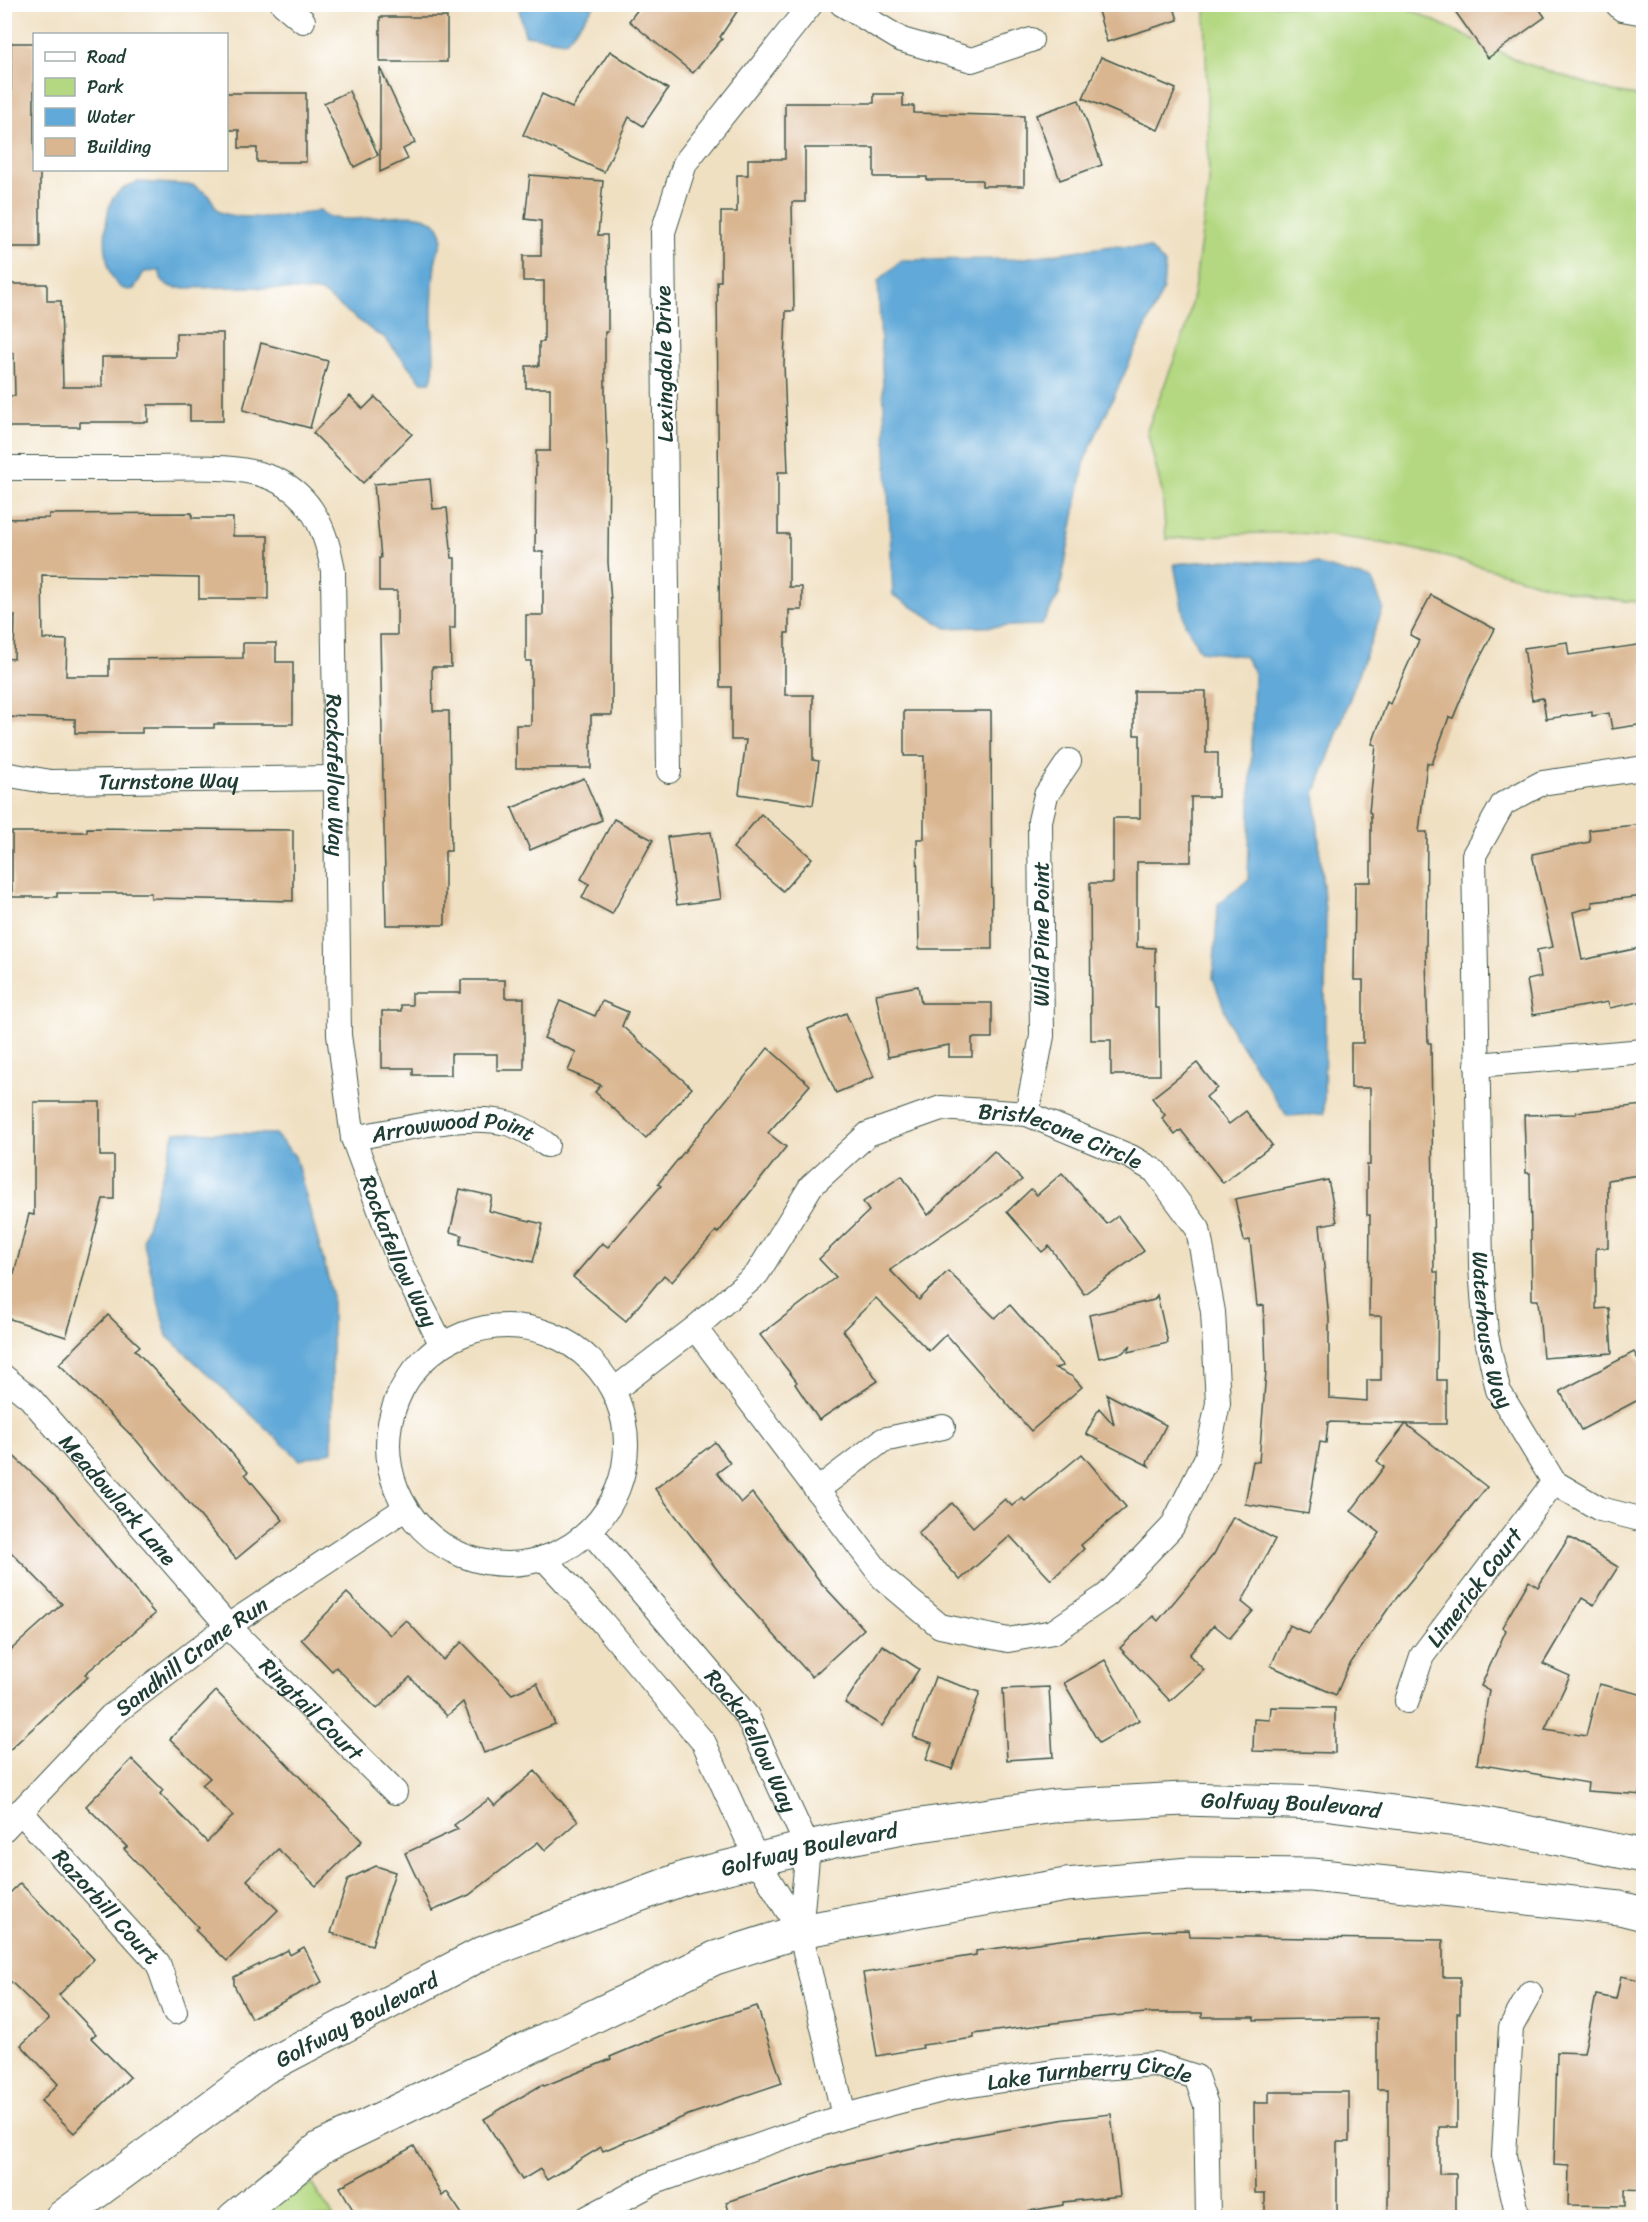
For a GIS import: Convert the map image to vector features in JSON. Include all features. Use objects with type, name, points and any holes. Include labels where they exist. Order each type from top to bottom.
[{"type":"street","points":[[283,4],[303,21]]},
{"type":"street","name":"Lexingdale Drive","points":[[669,771],[663,232],[685,164],[811,4]]},
{"type":"street","points":[[842,4],[902,40],[972,60],[1031,40]]},
{"type":"street","points":[[1617,4],[1622,9],[1644,14]]},
{"type":"street","name":"Rockafellow Way","points":[[4,468],[249,470],[270,476],[289,487],[306,502],[324,533],[333,570],[339,1035],[353,1138],[399,1261],[442,1345]]},
{"type":"street","name":"Wild Pine Point","points":[[1027,1114],[1042,1036],[1040,821],[1046,795],[1068,760]]},
{"type":"street","name":"Waterhouse Way","points":[[1644,768],[1542,783],[1503,804],[1474,855],[1481,1267],[1486,1335],[1498,1390],[1554,1482],[1600,1509],[1644,1520]]},
{"type":"street","name":"Turnstone Way","points":[[4,774],[33,781],[51,782],[334,778]]},
{"type":"street","points":[[1477,1065],[1644,1051]]},
{"type":"street","name":"Bristlecone Circle","points":[[614,1390],[695,1328],[757,1274],[811,1186],[868,1134],[941,1108],[1027,1114],[1131,1157],[1155,1171],[1198,1229],[1213,1312],[1218,1402],[1207,1457],[1172,1527],[1107,1595],[1080,1614],[1053,1632],[1008,1640],[940,1626],[883,1578],[695,1328]]},
{"type":"street","name":"Arrowwood Point","points":[[353,1138],[450,1123],[488,1121],[521,1128],[547,1145]]},
{"type":"street","points":[[505,1326],[538,1330],[568,1342],[595,1363],[614,1390],[624,1417],[627,1446],[624,1474],[613,1501],[591,1531],[544,1558],[511,1564],[477,1560],[445,1546],[403,1510],[389,1465],[388,1430],[398,1397],[416,1368],[442,1345],[472,1331],[483,1329],[505,1326]]},
{"type":"street","name":"Meadowlark Lane","points":[[4,1377],[30,1398],[228,1626]]},
{"type":"street","points":[[817,1490],[884,1440],[943,1427]]},
{"type":"street","name":"Limerick Court","points":[[1407,1701],[1422,1656],[1554,1482]]},
{"type":"street","name":"Sandhill Crane Run","points":[[4,1830],[111,1716],[228,1626],[403,1510]]},
{"type":"street","name":"Rockafellow Way","points":[[591,1531],[747,1716],[808,1848]]},
{"type":"street","name":"Rockafellow Way","points":[[544,1558],[603,1623],[704,1743],[757,1860],[800,1931]]},
{"type":"street","name":"Ringtail Court","points":[[228,1626],[395,1792]]},
{"type":"street","name":"Golfway Boulevard","points":[[61,2217],[264,2068],[481,1954],[687,1878],[808,1848],[913,1826],[1054,1806],[1183,1799],[1323,1803],[1480,1823],[1644,1856]]},
{"type":"street","name":"Razorbill Court","points":[[20,1811],[158,1963],[175,2012]]},
{"type":"street","points":[[808,1848],[800,1931],[844,2116]]},
{"type":"street","points":[[234,2217],[320,2148],[715,1958],[800,1931],[1066,1885],[1189,1874],[1312,1875],[1620,1908],[1644,1914]]},
{"type":"street","points":[[1521,2217],[1517,2212],[1504,2156],[1511,2027],[1530,1993]]},
{"type":"street","name":"Lake Turnberry Circle","points":[[587,2217],[655,2181],[844,2116],[946,2089],[1059,2071],[1155,2064],[1196,2077],[1206,2105],[1208,2217]]},
{"type":"green space","points":[[1205,5],[1401,5],[1521,62],[1613,92],[1643,97],[1643,602],[1615,600],[1558,589],[1444,556],[1354,539],[1322,535],[1244,533],[1166,539],[1162,492],[1147,430],[1186,329],[1194,290],[1209,183]]},
{"type":"green space","points":[[312,2184],[334,2217],[244,2218]]},
{"type":"water","points":[[518,4],[595,5],[566,41],[525,35]]},
{"type":"water","points":[[138,182],[193,185],[209,195],[218,211],[240,216],[283,216],[320,210],[331,217],[346,219],[404,215],[422,217],[435,223],[442,239],[434,274],[432,317],[434,361],[430,382],[422,382],[383,336],[377,334],[321,292],[251,287],[176,288],[164,283],[160,271],[144,272],[134,289],[123,288],[114,281],[109,268],[105,236],[107,220],[114,197],[125,188]]},
{"type":"water","points":[[1111,246],[1150,248],[1165,264],[1163,290],[1085,459],[1059,595],[1041,625],[947,628],[893,595],[878,281],[902,260],[1017,259]]},
{"type":"water","points":[[1220,560],[1316,564],[1372,580],[1383,608],[1315,794],[1326,923],[1324,1114],[1287,1116],[1233,1033],[1213,978],[1218,904],[1248,880],[1254,672],[1244,656],[1200,651],[1185,623],[1174,564]]},
{"type":"water","points":[[175,1132],[275,1134],[295,1156],[332,1292],[332,1452],[300,1460],[167,1336],[143,1240]]},
{"type":"building","points":[[642,4],[742,4],[720,37],[722,39],[693,73],[629,21]]},
{"type":"building","points":[[1096,4],[1173,4],[1178,20],[1107,42]]},
{"type":"building","points":[[1450,4],[1536,4],[1545,17],[1488,58]]},
{"type":"building","points":[[380,17],[447,17],[447,62],[380,62]]},
{"type":"building","points":[[11,43],[33,43],[33,171],[40,171],[40,247],[4,247],[4,115],[11,115]]},
{"type":"building","points":[[610,51],[668,89],[643,126],[629,117],[604,172],[523,135],[542,94],[572,108]]},
{"type":"building","points":[[1101,57],[1176,89],[1158,130],[1083,98]]},
{"type":"building","points":[[380,68],[415,143],[403,149],[408,159],[380,172]]},
{"type":"building","points":[[349,91],[378,155],[354,167],[324,103]]},
{"type":"building","points":[[228,93],[306,93],[306,162],[257,162],[257,148],[239,148],[239,130],[228,130]]},
{"type":"building","points":[[874,94],[903,94],[903,106],[914,106],[914,113],[1024,116],[1024,186],[982,186],[982,180],[874,177],[874,148],[805,148],[805,202],[792,202],[794,311],[786,311],[784,364],[788,472],[778,472],[778,534],[789,534],[789,587],[802,587],[802,610],[789,610],[789,633],[785,633],[785,695],[813,695],[813,760],[819,761],[813,805],[739,794],[746,740],[731,740],[731,687],[720,687],[717,281],[721,281],[721,212],[737,212],[737,175],[748,175],[748,159],[785,159],[785,103],[874,103]]},
{"type":"building","points":[[1079,100],[1102,165],[1060,180],[1036,115]]},
{"type":"building","points":[[530,175],[603,181],[598,235],[607,235],[608,332],[605,332],[605,395],[607,451],[609,451],[608,562],[612,615],[612,715],[591,715],[591,768],[516,768],[516,725],[531,725],[531,661],[526,661],[526,615],[543,615],[543,552],[535,552],[536,451],[550,451],[550,388],[526,388],[526,366],[539,366],[539,342],[544,342],[544,281],[523,281],[523,256],[541,256],[541,221],[525,219]]},
{"type":"building","points":[[4,284],[47,284],[47,301],[61,301],[63,387],[102,387],[102,357],[176,357],[176,333],[223,333],[223,421],[190,421],[190,405],[148,405],[148,422],[80,422],[80,427],[4,427],[4,396],[15,396],[14,353],[4,353]]},
{"type":"building","points":[[261,343],[328,361],[310,428],[243,410]]},
{"type":"building","points":[[350,396],[363,409],[375,397],[412,434],[363,483],[313,433]]},
{"type":"building","points":[[430,479],[433,509],[447,508],[452,558],[455,558],[455,628],[450,628],[451,667],[432,667],[433,711],[449,711],[451,851],[445,851],[445,925],[386,925],[380,635],[397,635],[397,591],[379,591],[379,558],[381,558],[374,484]]},
{"type":"building","points":[[192,513],[192,518],[233,518],[233,536],[268,536],[268,599],[199,599],[199,578],[42,575],[43,639],[67,640],[66,676],[109,676],[109,659],[243,658],[243,643],[276,643],[276,662],[293,662],[293,724],[214,724],[214,728],[142,728],[142,733],[75,733],[75,719],[4,717],[4,658],[14,659],[15,616],[10,617],[9,591],[4,591],[4,519],[49,518],[49,514]]},
{"type":"building","points":[[1431,595],[1495,629],[1470,677],[1453,718],[1449,717],[1432,764],[1427,763],[1419,832],[1427,832],[1426,954],[1428,1043],[1431,1043],[1434,1272],[1438,1272],[1437,1380],[1446,1380],[1446,1424],[1328,1422],[1326,1443],[1320,1442],[1308,1514],[1245,1504],[1253,1461],[1259,1462],[1266,1371],[1264,1305],[1257,1306],[1250,1240],[1244,1241],[1235,1199],[1328,1180],[1337,1222],[1320,1225],[1329,1319],[1329,1398],[1367,1401],[1367,1380],[1381,1380],[1381,1316],[1369,1316],[1370,1215],[1367,1215],[1367,1165],[1370,1165],[1370,1088],[1351,1088],[1351,1043],[1363,1043],[1363,980],[1354,980],[1355,882],[1371,882],[1371,813],[1369,812],[1376,745],[1372,744],[1387,702],[1390,704],[1419,640],[1410,635]]},
{"type":"building","points":[[1567,642],[1569,655],[1644,644],[1644,724],[1612,729],[1609,713],[1592,716],[1592,712],[1546,719],[1543,698],[1532,700],[1524,648]]},
{"type":"building","points":[[1134,691],[1206,691],[1206,753],[1218,753],[1218,797],[1191,797],[1191,862],[1137,862],[1137,947],[1155,948],[1155,1008],[1159,1008],[1160,1075],[1111,1075],[1111,1040],[1091,1040],[1090,883],[1113,883],[1113,818],[1140,818],[1140,735],[1134,735]]},
{"type":"building","points":[[904,711],[991,711],[992,949],[919,949],[917,839],[924,839],[924,756],[904,756]]},
{"type":"building","points":[[584,778],[602,820],[530,850],[512,808]]},
{"type":"building","points":[[761,814],[812,858],[783,891],[733,848]]},
{"type":"building","points":[[614,819],[653,840],[612,914],[582,898],[589,884],[581,879]]},
{"type":"building","points":[[1644,824],[1644,896],[1592,902],[1593,907],[1573,912],[1582,960],[1644,947],[1644,1001],[1610,1008],[1608,1002],[1533,1015],[1527,980],[1541,977],[1537,950],[1553,947],[1532,854],[1590,842],[1589,830]]},
{"type":"building","points":[[87,828],[293,830],[293,901],[151,898],[151,893],[57,893],[57,897],[12,897],[12,832],[87,832]]},
{"type":"building","points":[[711,832],[721,899],[677,905],[667,837]]},
{"type":"building","points":[[461,980],[505,980],[505,998],[524,998],[524,1070],[497,1070],[497,1054],[451,1054],[451,1075],[413,1075],[413,1068],[382,1068],[382,1011],[401,1011],[401,1005],[412,1005],[412,993],[461,993]]},
{"type":"building","points":[[918,986],[921,1003],[992,1003],[992,1038],[972,1038],[972,1057],[949,1057],[949,1045],[888,1057],[876,994]]},
{"type":"building","points":[[560,1001],[595,1016],[602,1001],[628,1012],[622,1026],[692,1088],[646,1138],[595,1092],[601,1085],[568,1071],[576,1052],[544,1038]]},
{"type":"building","points":[[846,1013],[874,1077],[836,1093],[808,1029]]},
{"type":"building","points":[[768,1048],[810,1085],[768,1133],[786,1147],[718,1233],[716,1231],[672,1282],[664,1275],[626,1321],[573,1277],[602,1243],[608,1247],[661,1186],[658,1184]]},
{"type":"building","points":[[1197,1063],[1217,1088],[1206,1097],[1229,1124],[1246,1111],[1272,1145],[1223,1183],[1181,1130],[1175,1135],[1162,1118],[1165,1115],[1152,1098]]},
{"type":"building","points":[[34,1102],[100,1102],[100,1156],[114,1156],[114,1199],[103,1199],[66,1337],[4,1317],[4,1293],[11,1273],[14,1274],[29,1214],[34,1215]]},
{"type":"building","points":[[1644,1105],[1644,1174],[1608,1180],[1608,1248],[1596,1248],[1596,1309],[1609,1308],[1612,1353],[1543,1358],[1538,1300],[1532,1300],[1530,1173],[1526,1173],[1524,1115],[1576,1114],[1576,1112]]},
{"type":"building","points":[[994,1151],[1022,1180],[890,1270],[919,1300],[948,1271],[995,1318],[1010,1305],[1063,1366],[1055,1368],[1073,1377],[1082,1387],[1031,1431],[946,1334],[929,1351],[876,1298],[843,1330],[878,1381],[819,1420],[795,1384],[797,1382],[760,1335],[836,1277],[819,1259],[869,1211],[863,1202],[902,1176],[928,1215]]},
{"type":"building","points":[[1062,1173],[1107,1224],[1118,1216],[1144,1251],[1084,1294],[1049,1246],[1042,1252],[1007,1212],[1031,1189],[1037,1195]]},
{"type":"building","points":[[460,1189],[492,1196],[489,1211],[543,1224],[533,1262],[460,1244],[462,1235],[450,1232]]},
{"type":"building","points":[[1157,1295],[1168,1343],[1128,1352],[1131,1345],[1122,1353],[1099,1358],[1089,1315],[1154,1300]]},
{"type":"building","points":[[108,1315],[140,1346],[135,1350],[213,1431],[248,1472],[245,1474],[283,1520],[236,1559],[137,1441],[59,1364]]},
{"type":"building","points":[[1634,1352],[1644,1370],[1644,1397],[1581,1430],[1560,1391]]},
{"type":"building","points":[[1107,1394],[1166,1425],[1147,1463],[1149,1466],[1086,1434],[1099,1408],[1114,1425]]},
{"type":"building","points":[[1406,1424],[1487,1487],[1390,1606],[1348,1667],[1336,1695],[1271,1666],[1289,1625],[1309,1634],[1380,1533],[1351,1511],[1384,1467],[1377,1461]]},
{"type":"building","points":[[715,1442],[730,1463],[717,1473],[741,1503],[752,1493],[822,1584],[864,1629],[812,1677],[729,1585],[655,1489]]},
{"type":"building","points":[[4,1447],[55,1495],[155,1614],[85,1674],[88,1677],[4,1755],[4,1656],[62,1604],[4,1545]]},
{"type":"building","points":[[1082,1454],[1126,1507],[1081,1545],[1084,1549],[1051,1580],[1010,1536],[960,1580],[918,1533],[952,1503],[973,1527],[1005,1499],[1012,1506],[1022,1497],[1025,1501]]},
{"type":"building","points":[[1233,1517],[1275,1539],[1242,1602],[1253,1611],[1230,1638],[1214,1625],[1189,1655],[1204,1670],[1170,1701],[1120,1648],[1153,1616],[1158,1621],[1214,1554]]},
{"type":"building","points":[[1569,1537],[1618,1567],[1594,1605],[1582,1598],[1543,1664],[1570,1676],[1545,1729],[1586,1736],[1599,1684],[1644,1695],[1644,1795],[1587,1791],[1588,1783],[1477,1764],[1489,1690],[1481,1686],[1506,1630],[1502,1627],[1529,1581],[1538,1587]]},
{"type":"building","points":[[347,1593],[390,1635],[406,1620],[443,1660],[462,1642],[512,1694],[537,1683],[555,1724],[484,1753],[463,1702],[447,1716],[410,1677],[377,1709],[336,1667],[332,1671],[301,1639]]},
{"type":"building","points":[[882,1645],[919,1669],[882,1726],[845,1703]]},
{"type":"building","points":[[1105,1660],[1139,1720],[1099,1743],[1064,1683]]},
{"type":"building","points":[[935,1677],[980,1692],[952,1769],[926,1760],[932,1743],[913,1737]]},
{"type":"building","points":[[1049,1687],[1053,1757],[1007,1760],[1003,1689]]},
{"type":"building","points":[[216,1691],[362,1841],[316,1886],[278,1849],[247,1880],[278,1910],[227,1961],[195,1930],[198,1927],[124,1849],[127,1847],[86,1806],[132,1759],[163,1790],[160,1794],[207,1842],[233,1816],[202,1785],[210,1778],[170,1739]]},
{"type":"building","points":[[1271,1707],[1335,1708],[1335,1753],[1253,1751],[1254,1719],[1270,1720]]},
{"type":"building","points":[[535,1771],[578,1821],[545,1850],[538,1842],[469,1895],[432,1911],[405,1853],[458,1829],[454,1825],[489,1799],[495,1806]]},
{"type":"building","points":[[376,1866],[395,1872],[372,1945],[331,1933],[348,1879]]},
{"type":"building","points":[[20,1883],[94,1959],[59,1995],[96,2034],[91,2038],[130,2077],[74,2133],[41,2101],[58,2084],[21,2045],[49,2019],[4,1975],[4,1899]]},
{"type":"building","points":[[1189,1930],[1190,1936],[1443,1940],[1443,1977],[1460,1977],[1460,2013],[1457,2013],[1457,2127],[1439,2127],[1439,2174],[1456,2174],[1456,2217],[1388,2217],[1388,2089],[1377,2089],[1377,2018],[1254,2020],[1254,2017],[1202,2017],[1202,2013],[1146,2013],[974,2034],[974,2038],[922,2045],[923,2048],[877,2056],[863,1973],[976,1955],[976,1951],[1145,1931]]},
{"type":"building","points":[[304,1947],[322,1982],[251,2018],[234,1985],[234,1977],[288,1950],[290,1955]]},
{"type":"building","points":[[1621,1976],[1644,1981],[1644,2190],[1625,2189],[1625,2206],[1568,2205],[1569,2166],[1554,2165],[1557,2052],[1584,2053],[1596,1995],[1616,1999]]},
{"type":"building","points":[[757,2006],[782,2083],[688,2115],[603,2151],[601,2147],[547,2180],[540,2169],[522,2180],[484,2119],[543,2084],[544,2086],[611,2059],[610,2057],[660,2036]]},
{"type":"building","points":[[1269,2092],[1349,2092],[1349,2142],[1337,2142],[1337,2217],[1265,2217],[1265,2193],[1255,2193],[1254,2103],[1269,2103]]},
{"type":"building","points":[[1111,2114],[1120,2196],[1063,2202],[1063,2205],[995,2217],[731,2217],[726,2202],[844,2164],[942,2141],[1066,2119]]},
{"type":"building","points":[[414,2146],[442,2196],[447,2192],[464,2217],[357,2217],[340,2187]]}]
